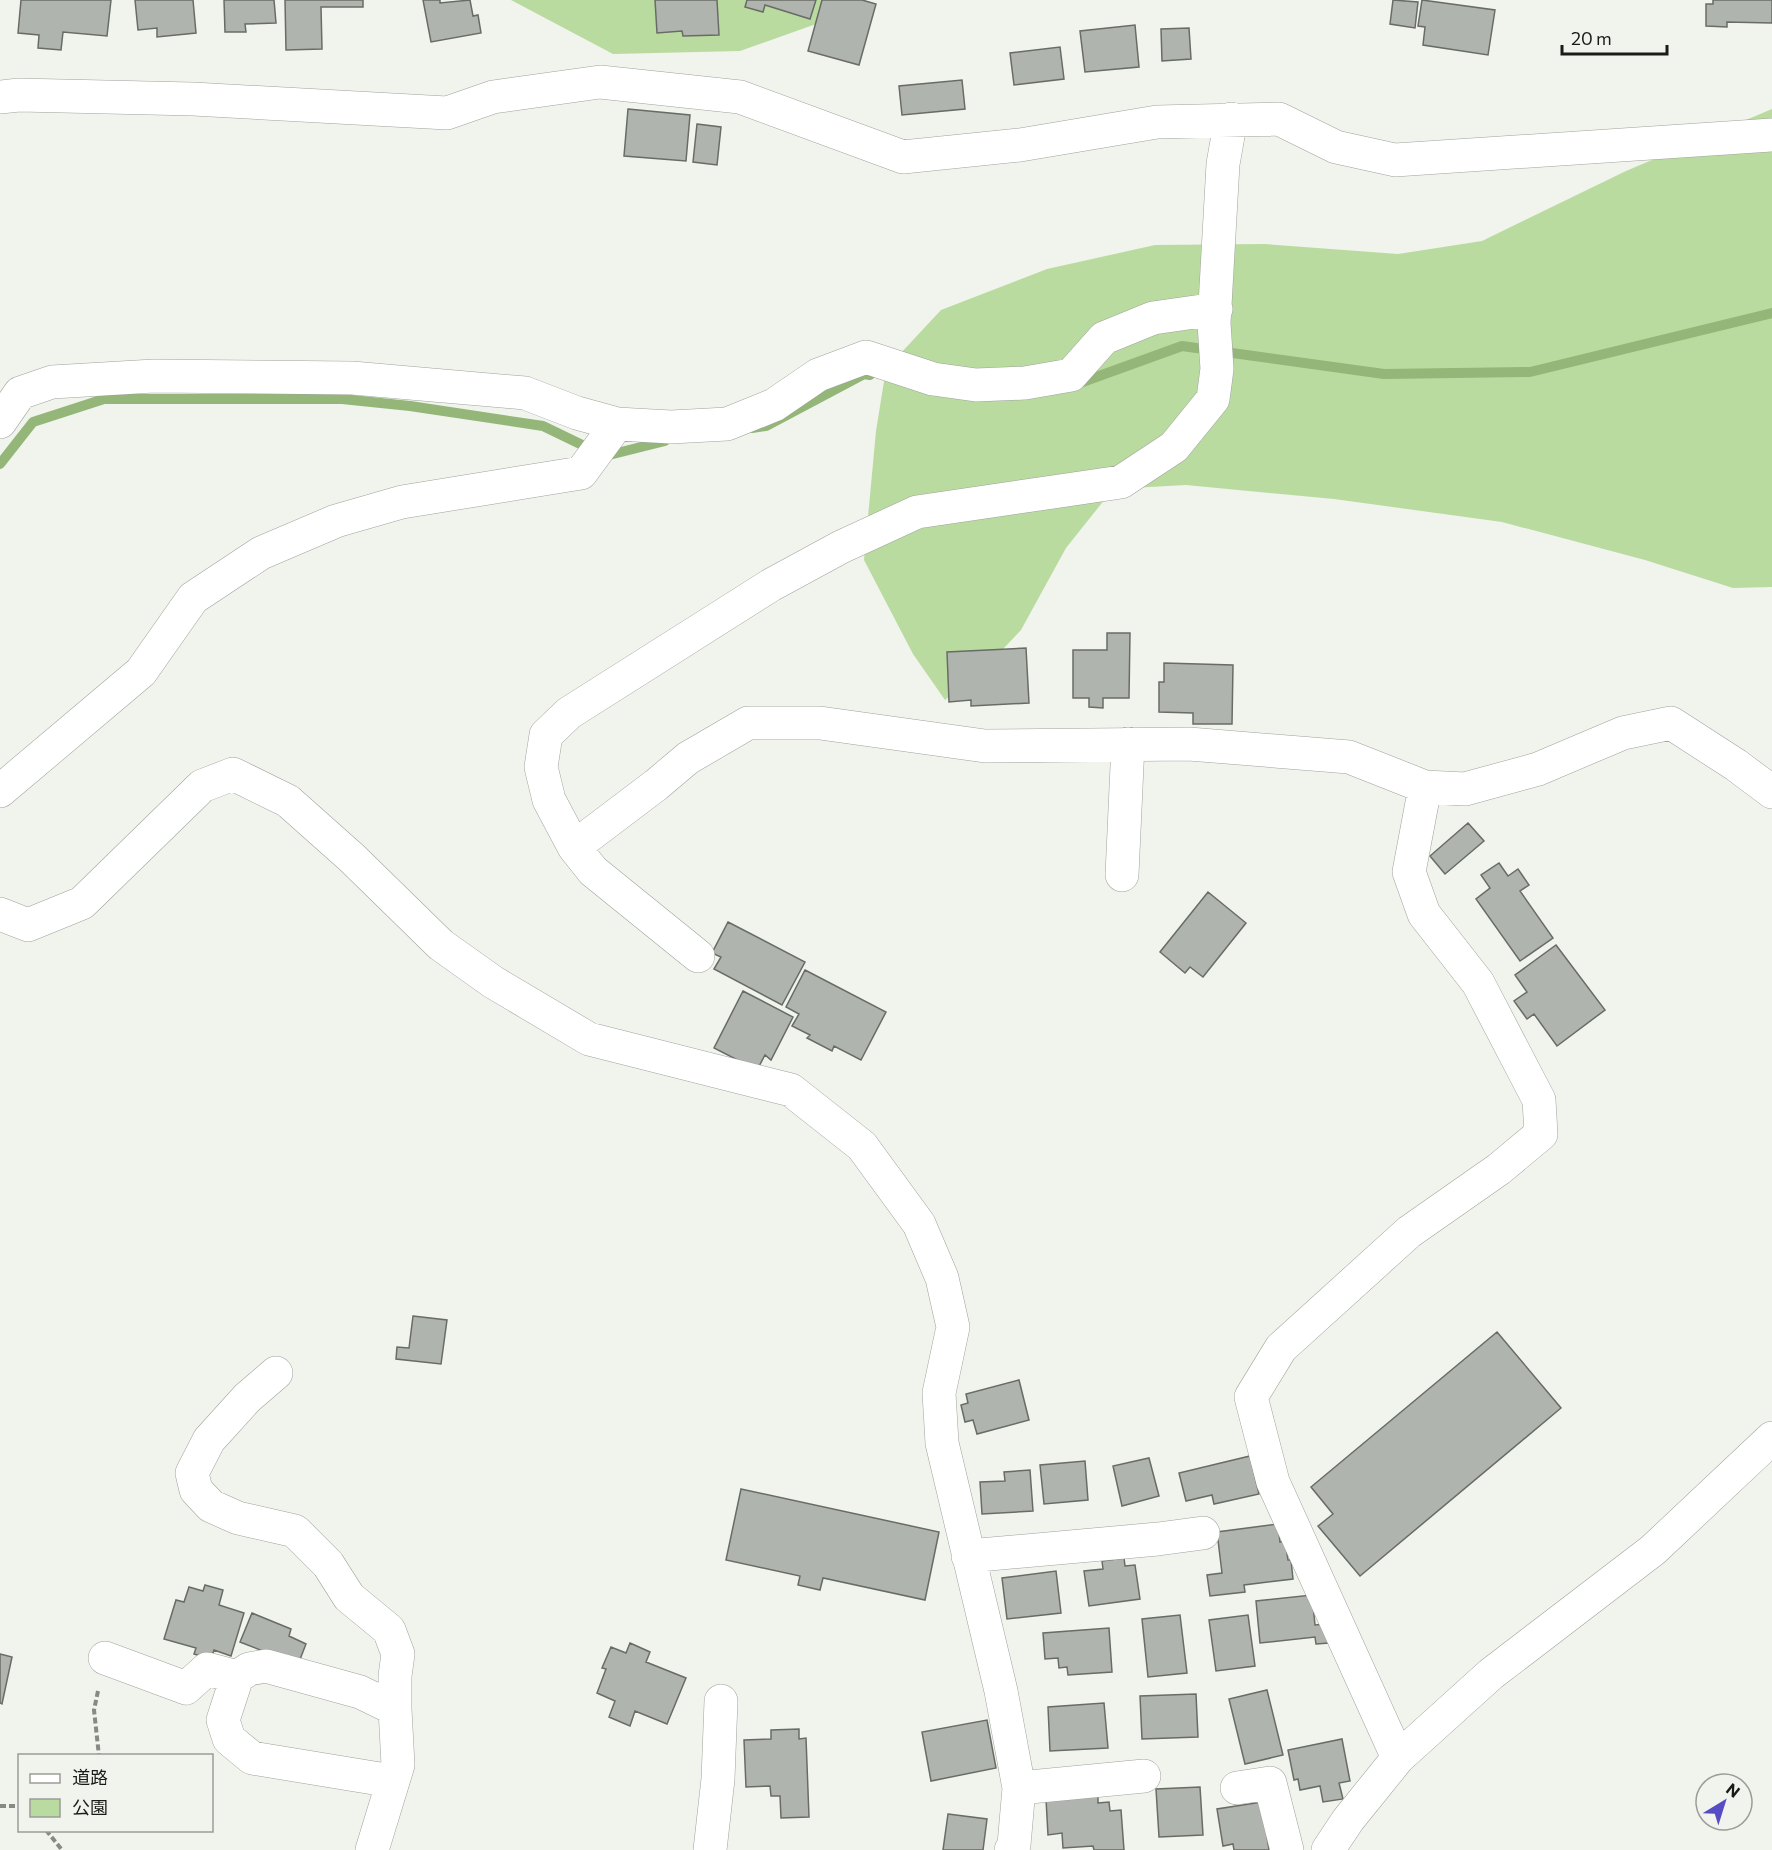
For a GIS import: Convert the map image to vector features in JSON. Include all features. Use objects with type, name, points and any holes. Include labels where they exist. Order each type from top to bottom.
[{"type":"street","points":[[0,97],[19,95],[193,99],[447,112],[493,97],[600,82],[740,97],[903,158],[1020,145],[1157,122],[1231,119],[1280,118],[1336,147],[1395,160],[1772,135]]},
{"type":"street","points":[[698,956],[593,871],[574,847],[549,800],[541,767],[546,735],[569,713],[771,585],[841,547],[917,512],[1121,482],[1174,447],[1213,399],[1217,369],[1215,316],[1223,164],[1231,119]]},
{"type":"street","points":[[0,422],[20,393],[52,382],[154,376],[352,378],[525,393],[614,428],[727,424],[774,405],[818,375],[866,357],[933,379],[976,385],[1025,384],[1071,375],[1104,338],[1153,318],[1215,316]]},
{"type":"street","points":[[0,791],[141,672],[193,598],[261,553],[336,521],[402,502],[581,472],[614,428]]},
{"type":"street","points":[[574,847],[688,758],[748,723],[820,723],[985,746],[1189,744],[1349,757],[1425,787],[1465,789],[1538,769],[1623,733],[1671,723],[1736,765],[1772,792]]},
{"type":"street","points":[[1122,875],[1128,744]]},
{"type":"street","points":[[0,914],[28,925],[82,903],[202,786],[233,774],[288,801],[352,858],[441,945],[493,982],[589,1039],[791,1090],[862,1146],[919,1224],[942,1278],[952,1327],[939,1393],[942,1443],[1001,1691],[1019,1788],[1014,1845],[1011,1850]]},
{"type":"street","points":[[1398,1758],[1273,1482],[1251,1397],[1281,1348],[1409,1232],[1499,1169],[1541,1134],[1539,1100],[1478,983],[1424,914],[1409,872],[1425,787]]},
{"type":"street","points":[[276,1373],[247,1398],[209,1440],[192,1473],[196,1490],[211,1506],[238,1518],[295,1531],[328,1564],[349,1597],[388,1630],[398,1654],[395,1676],[398,1765],[372,1850]]},
{"type":"street","points":[[1328,1850],[1348,1820],[1398,1758],[1491,1674],[1653,1550],[1772,1437]]},
{"type":"street","points":[[968,1556],[1203,1533]]},
{"type":"street","points":[[105,1658],[186,1688],[207,1669],[237,1677]]},
{"type":"street","points":[[392,1781],[252,1758],[229,1739],[223,1720],[237,1677],[249,1669],[266,1666],[360,1692],[395,1709]]},
{"type":"street","points":[[710,1850],[718,1779],[721,1701]]},
{"type":"street","points":[[1019,1788],[1144,1776]]},
{"type":"street","points":[[1237,1788],[1270,1783],[1287,1850]]},
{"type":"path","points":[[99,1754],[94,1710],[105,1658]]},
{"type":"path","points":[[0,1806],[18,1806]]},
{"type":"path","points":[[48,1832],[62,1850]]},
{"type":"green space","points":[[511,0],[859,0],[847,13],[740,51],[613,54]]},
{"type":"green space","points":[[1772,109],[1772,587],[1733,588],[1645,560],[1502,522],[1334,499],[1186,485],[1113,489],[1066,548],[1021,630],[984,669],[945,700],[913,654],[864,560],[876,431],[886,369],[941,310],[1047,269],[1155,245],[1265,244],[1398,254],[1482,241],[1626,171]]},
{"type":"building","points":[[21,0],[111,0],[107,36],[63,32],[61,50],[38,48],[39,35],[18,33]]},
{"type":"building","points":[[135,0],[193,0],[196,33],[157,37],[157,28],[138,30]]},
{"type":"building","points":[[224,0],[274,0],[276,23],[245,24],[246,32],[225,32]]},
{"type":"building","points":[[285,0],[363,0],[363,7],[321,7],[322,49],[286,50]]},
{"type":"building","points":[[423,0],[440,0],[440,3],[470,0],[473,16],[478,15],[481,33],[431,42]]},
{"type":"building","points":[[655,0],[717,0],[719,35],[683,36],[682,31],[657,33]]},
{"type":"building","points":[[747,0],[816,0],[810,19],[765,5],[763,12],[745,7]]},
{"type":"building","points":[[822,0],[862,0],[876,4],[859,65],[808,51]]},
{"type":"building","points":[[1393,0],[1418,2],[1415,28],[1390,24]]},
{"type":"building","points":[[1422,0],[1495,10],[1488,55],[1423,45],[1425,27],[1418,26]]},
{"type":"building","points":[[1713,0],[1772,0],[1772,23],[1727,22],[1727,27],[1706,26],[1706,4],[1713,4]]},
{"type":"building","points":[[1135,25],[1139,67],[1085,72],[1080,31]]},
{"type":"building","points":[[1189,28],[1191,59],[1162,61],[1161,29]]},
{"type":"building","points":[[1060,47],[1064,79],[1014,85],[1010,53]]},
{"type":"building","points":[[962,80],[965,109],[902,115],[899,86]]},
{"type":"building","points":[[628,109],[690,115],[686,161],[624,156]]},
{"type":"building","points":[[697,124],[721,127],[717,165],[693,162]]},
{"type":"building","points":[[1107,633],[1130,633],[1129,698],[1103,698],[1103,708],[1089,707],[1089,698],[1073,698],[1073,650],[1107,650]]},
{"type":"building","points":[[1026,648],[1029,703],[971,706],[971,700],[949,702],[947,652]]},
{"type":"building","points":[[1164,663],[1233,665],[1232,724],[1193,724],[1193,713],[1159,712],[1159,682],[1164,682]]},
{"type":"building","points":[[1468,823],[1484,841],[1445,874],[1430,856]]},
{"type":"building","points":[[1499,863],[1508,876],[1518,869],[1529,885],[1520,891],[1553,938],[1520,961],[1476,899],[1490,888],[1481,875]]},
{"type":"building","points":[[1208,892],[1246,923],[1203,977],[1190,967],[1185,973],[1160,952]]},
{"type":"building","points":[[728,922],[805,962],[782,1005],[714,969],[721,957],[712,953]]},
{"type":"building","points":[[1556,945],[1605,1010],[1557,1046],[1534,1014],[1527,1019],[1514,1001],[1527,992],[1515,975]]},
{"type":"building","points":[[805,970],[886,1012],[861,1060],[834,1046],[832,1051],[807,1038],[810,1035],[792,1026],[799,1014],[786,1007]]},
{"type":"building","points":[[743,991],[793,1017],[771,1060],[765,1055],[757,1070],[714,1048]]},
{"type":"building","points":[[413,1316],[447,1320],[441,1364],[396,1359],[397,1347],[409,1348]]},
{"type":"building","points":[[1497,1332],[1561,1408],[1360,1576],[1318,1526],[1333,1514],[1311,1487]]},
{"type":"building","points":[[1019,1380],[1029,1420],[977,1434],[973,1420],[965,1422],[961,1405],[968,1403],[966,1394]]},
{"type":"building","points":[[1250,1456],[1259,1494],[1214,1504],[1212,1495],[1186,1501],[1179,1473]]},
{"type":"building","points":[[1149,1458],[1159,1496],[1122,1506],[1113,1466]]},
{"type":"building","points":[[1085,1461],[1088,1500],[1044,1504],[1040,1465]]},
{"type":"building","points":[[1030,1470],[1033,1511],[982,1514],[980,1482],[1005,1481],[1004,1472]]},
{"type":"building","points":[[741,1489],[939,1532],[925,1600],[823,1578],[820,1590],[798,1585],[800,1576],[726,1560]]},
{"type":"building","points":[[1278,1524],[1280,1542],[1285,1541],[1288,1560],[1291,1560],[1293,1579],[1244,1585],[1245,1592],[1210,1596],[1207,1575],[1222,1573],[1217,1532]]},
{"type":"building","points":[[1124,1558],[1125,1566],[1135,1565],[1140,1599],[1089,1606],[1084,1571],[1103,1569],[1102,1561]]},
{"type":"building","points":[[1056,1571],[1061,1613],[1007,1619],[1002,1578]]},
{"type":"building","points":[[205,1585],[223,1590],[219,1605],[244,1613],[231,1656],[214,1650],[211,1659],[194,1654],[196,1648],[164,1639],[176,1600],[184,1602],[189,1587],[203,1591]]},
{"type":"building","points":[[1312,1595],[1315,1625],[1326,1624],[1329,1643],[1316,1644],[1315,1637],[1260,1643],[1256,1601]]},
{"type":"building","points":[[252,1613],[291,1629],[289,1636],[306,1644],[299,1662],[286,1660],[240,1642]]},
{"type":"building","points":[[1180,1615],[1187,1673],[1148,1677],[1142,1619]]},
{"type":"building","points":[[1248,1615],[1255,1666],[1216,1671],[1209,1620]]},
{"type":"building","points":[[1109,1628],[1112,1672],[1068,1675],[1067,1667],[1059,1668],[1058,1658],[1045,1659],[1043,1633]]},
{"type":"building","points":[[630,1643],[650,1652],[646,1662],[686,1678],[667,1724],[635,1711],[630,1726],[609,1717],[615,1701],[597,1693],[606,1669],[602,1668],[611,1647],[626,1653]]},
{"type":"building","points":[[0,1654],[12,1657],[2,1704],[0,1703]]},
{"type":"building","points":[[1267,1690],[1283,1755],[1245,1764],[1229,1699]]},
{"type":"building","points":[[1196,1694],[1198,1737],[1142,1739],[1140,1696]]},
{"type":"building","points":[[1104,1703],[1108,1748],[1050,1751],[1048,1707]]},
{"type":"building","points":[[987,1720],[996,1768],[931,1781],[922,1732]]},
{"type":"building","points":[[799,1729],[799,1739],[806,1738],[809,1817],[781,1818],[780,1796],[771,1796],[770,1786],[746,1787],[744,1740],[771,1739],[771,1730]]},
{"type":"building","points":[[1342,1739],[1350,1781],[1339,1783],[1343,1799],[1323,1802],[1320,1786],[1300,1790],[1298,1779],[1294,1780],[1288,1750]]},
{"type":"building","points":[[1200,1787],[1203,1835],[1159,1837],[1156,1789]]},
{"type":"building","points":[[1098,1795],[1098,1803],[1109,1802],[1110,1811],[1121,1810],[1124,1850],[1094,1850],[1093,1846],[1063,1848],[1062,1833],[1048,1835],[1046,1799]]},
{"type":"building","points":[[1262,1802],[1269,1850],[1234,1850],[1233,1844],[1223,1846],[1217,1809]]},
{"type":"building","points":[[948,1814],[987,1819],[983,1850],[943,1850]]},
{"type":"waterway","points":[[1077,384],[1182,346],[1384,374],[1530,372],[1772,313]]},
{"type":"waterway","points":[[752,428],[766,426],[864,374],[870,375]]},
{"type":"waterway","points":[[0,464],[33,422],[104,399],[342,399],[410,406],[543,426],[605,456],[665,441]]}]
